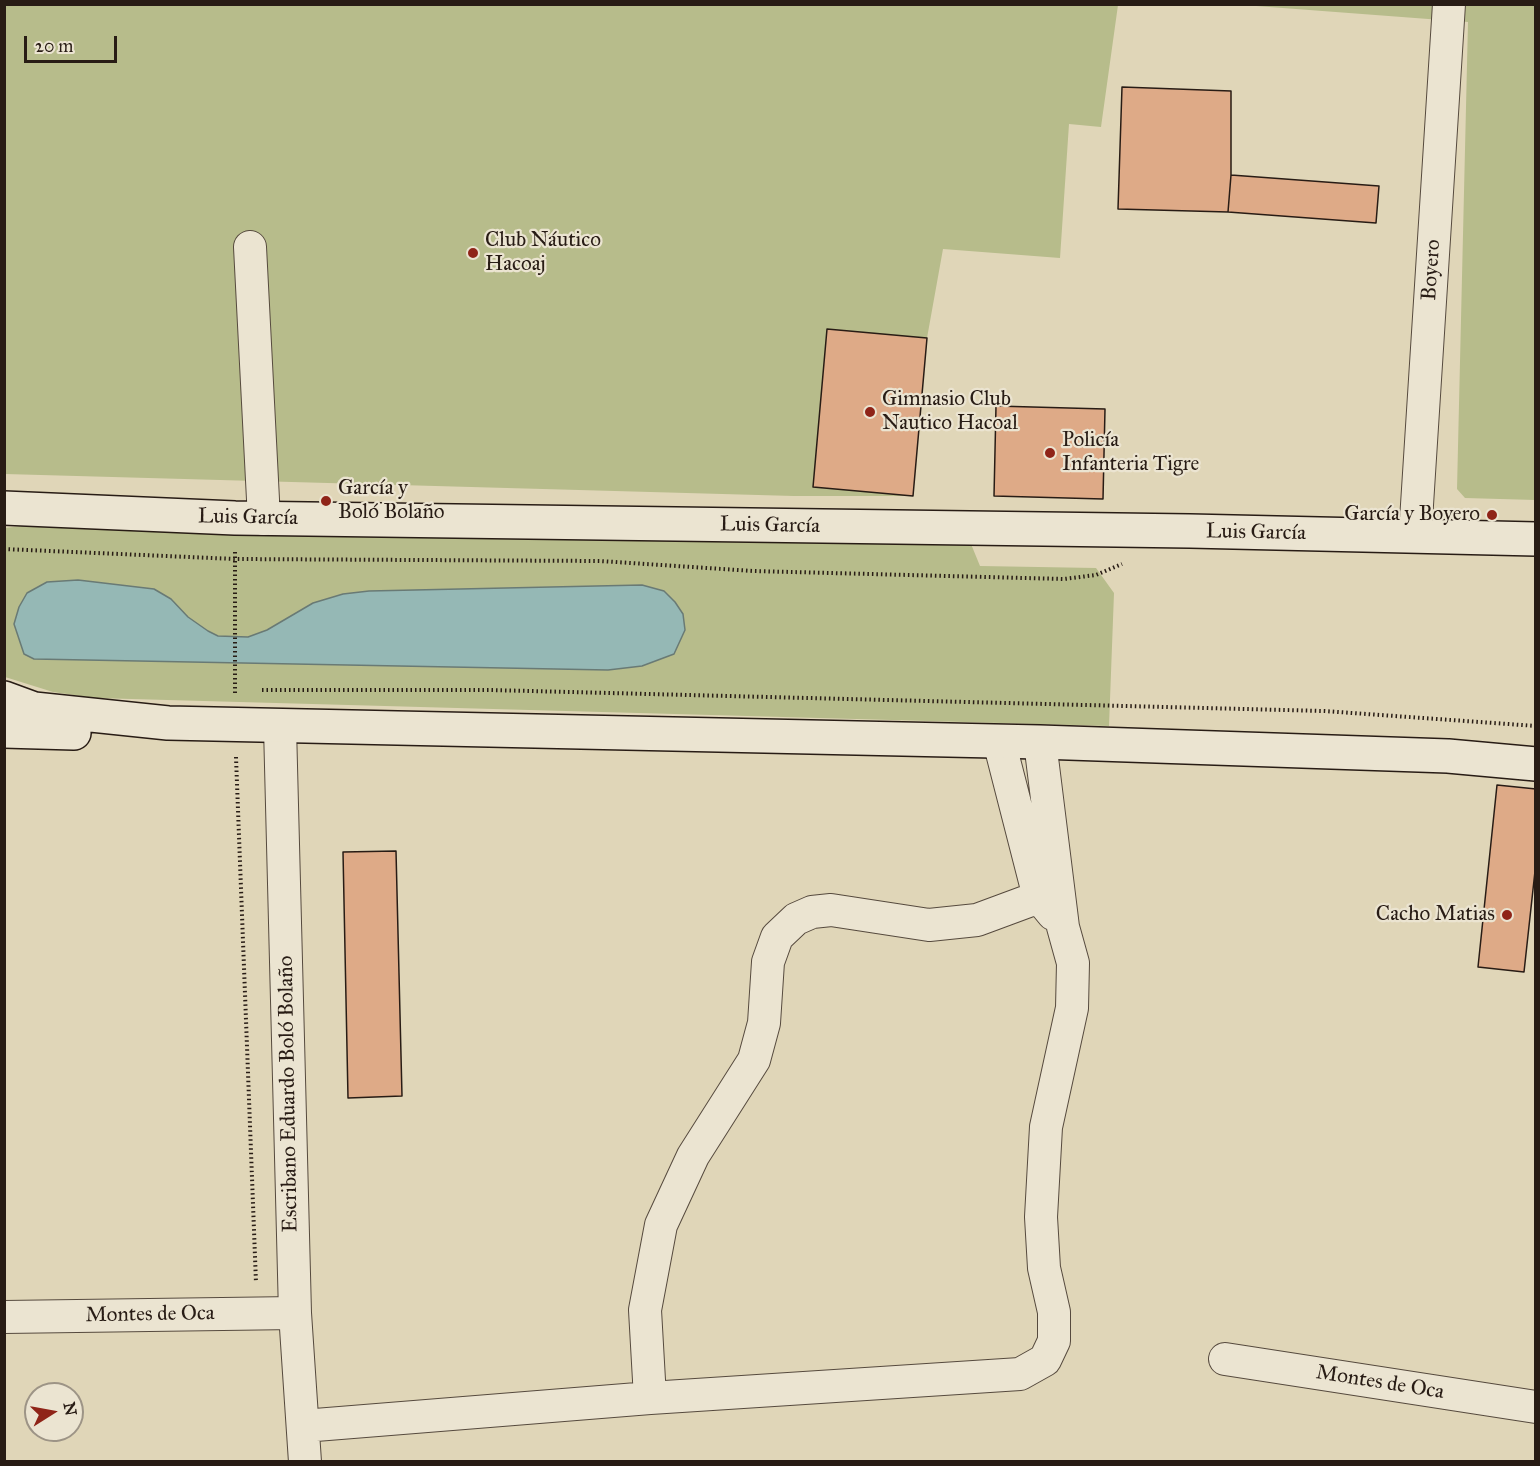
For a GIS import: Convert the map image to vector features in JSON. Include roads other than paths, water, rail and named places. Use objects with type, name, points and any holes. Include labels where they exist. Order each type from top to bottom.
[{"type":"main road","name":"Luis García","points":[[4,508],[249,519],[1190,531],[1536,538]]},
{"type":"main road","points":[[4,698],[34,709],[168,723],[235,726],[1040,742],[1448,756],[1536,764]]},
{"type":"main road","points":[[4,730],[88,734],[168,723]]},
{"type":"street","name":"Boyero","points":[[1415,537],[1449,4]]},
{"type":"street","points":[[249,519],[250,247]]},
{"type":"street","name":"Escribano Eduardo Boló Bolaño","points":[[280,727],[295,1313],[305,1461]]},
{"type":"street","points":[[303,1426],[650,1398],[1020,1374],[1045,1360],[1054,1341],[1054,1312],[1044,1268],[1041,1217],[1046,1127],[1072,1008],[1073,963],[1063,927],[1049,893],[999,741]]},
{"type":"street","points":[[1040,742],[1049,893]]},
{"type":"street","points":[[650,1398],[645,1310],[661,1225],[693,1156],[754,1060],[764,1023],[768,962],[777,937],[796,919],[812,912],[831,910],[929,925],[977,920],[1049,893]]},
{"type":"street","name":"Montes de Oca","points":[[4,1317],[295,1313]]},
{"type":"street","name":"Montes de Oca","points":[[1225,1359],[1536,1407]]},
{"type":"water","points":[[78,580],[154,589],[171,599],[188,617],[218,636],[248,637],[267,630],[313,603],[343,594],[369,591],[642,585],[664,591],[675,602],[683,614],[685,630],[674,654],[642,666],[608,670],[34,659],[24,654],[14,624],[19,607],[27,593],[47,582]]},
{"type":"place","name":"Club Náutico Hacoaj","points":[[473,253]]},
{"type":"place","name":"Gimnasio Club Nautico Hacoal","points":[[870,412]]},
{"type":"place","name":"Policía Infanteria Tigre","points":[[1050,453]]},
{"type":"place","name":"García y Boló Bolaño","points":[[326,501]]},
{"type":"place","name":"García y Boyero","points":[[1492,515]]},
{"type":"place","name":"Cacho Matias","points":[[1507,915]]}]
